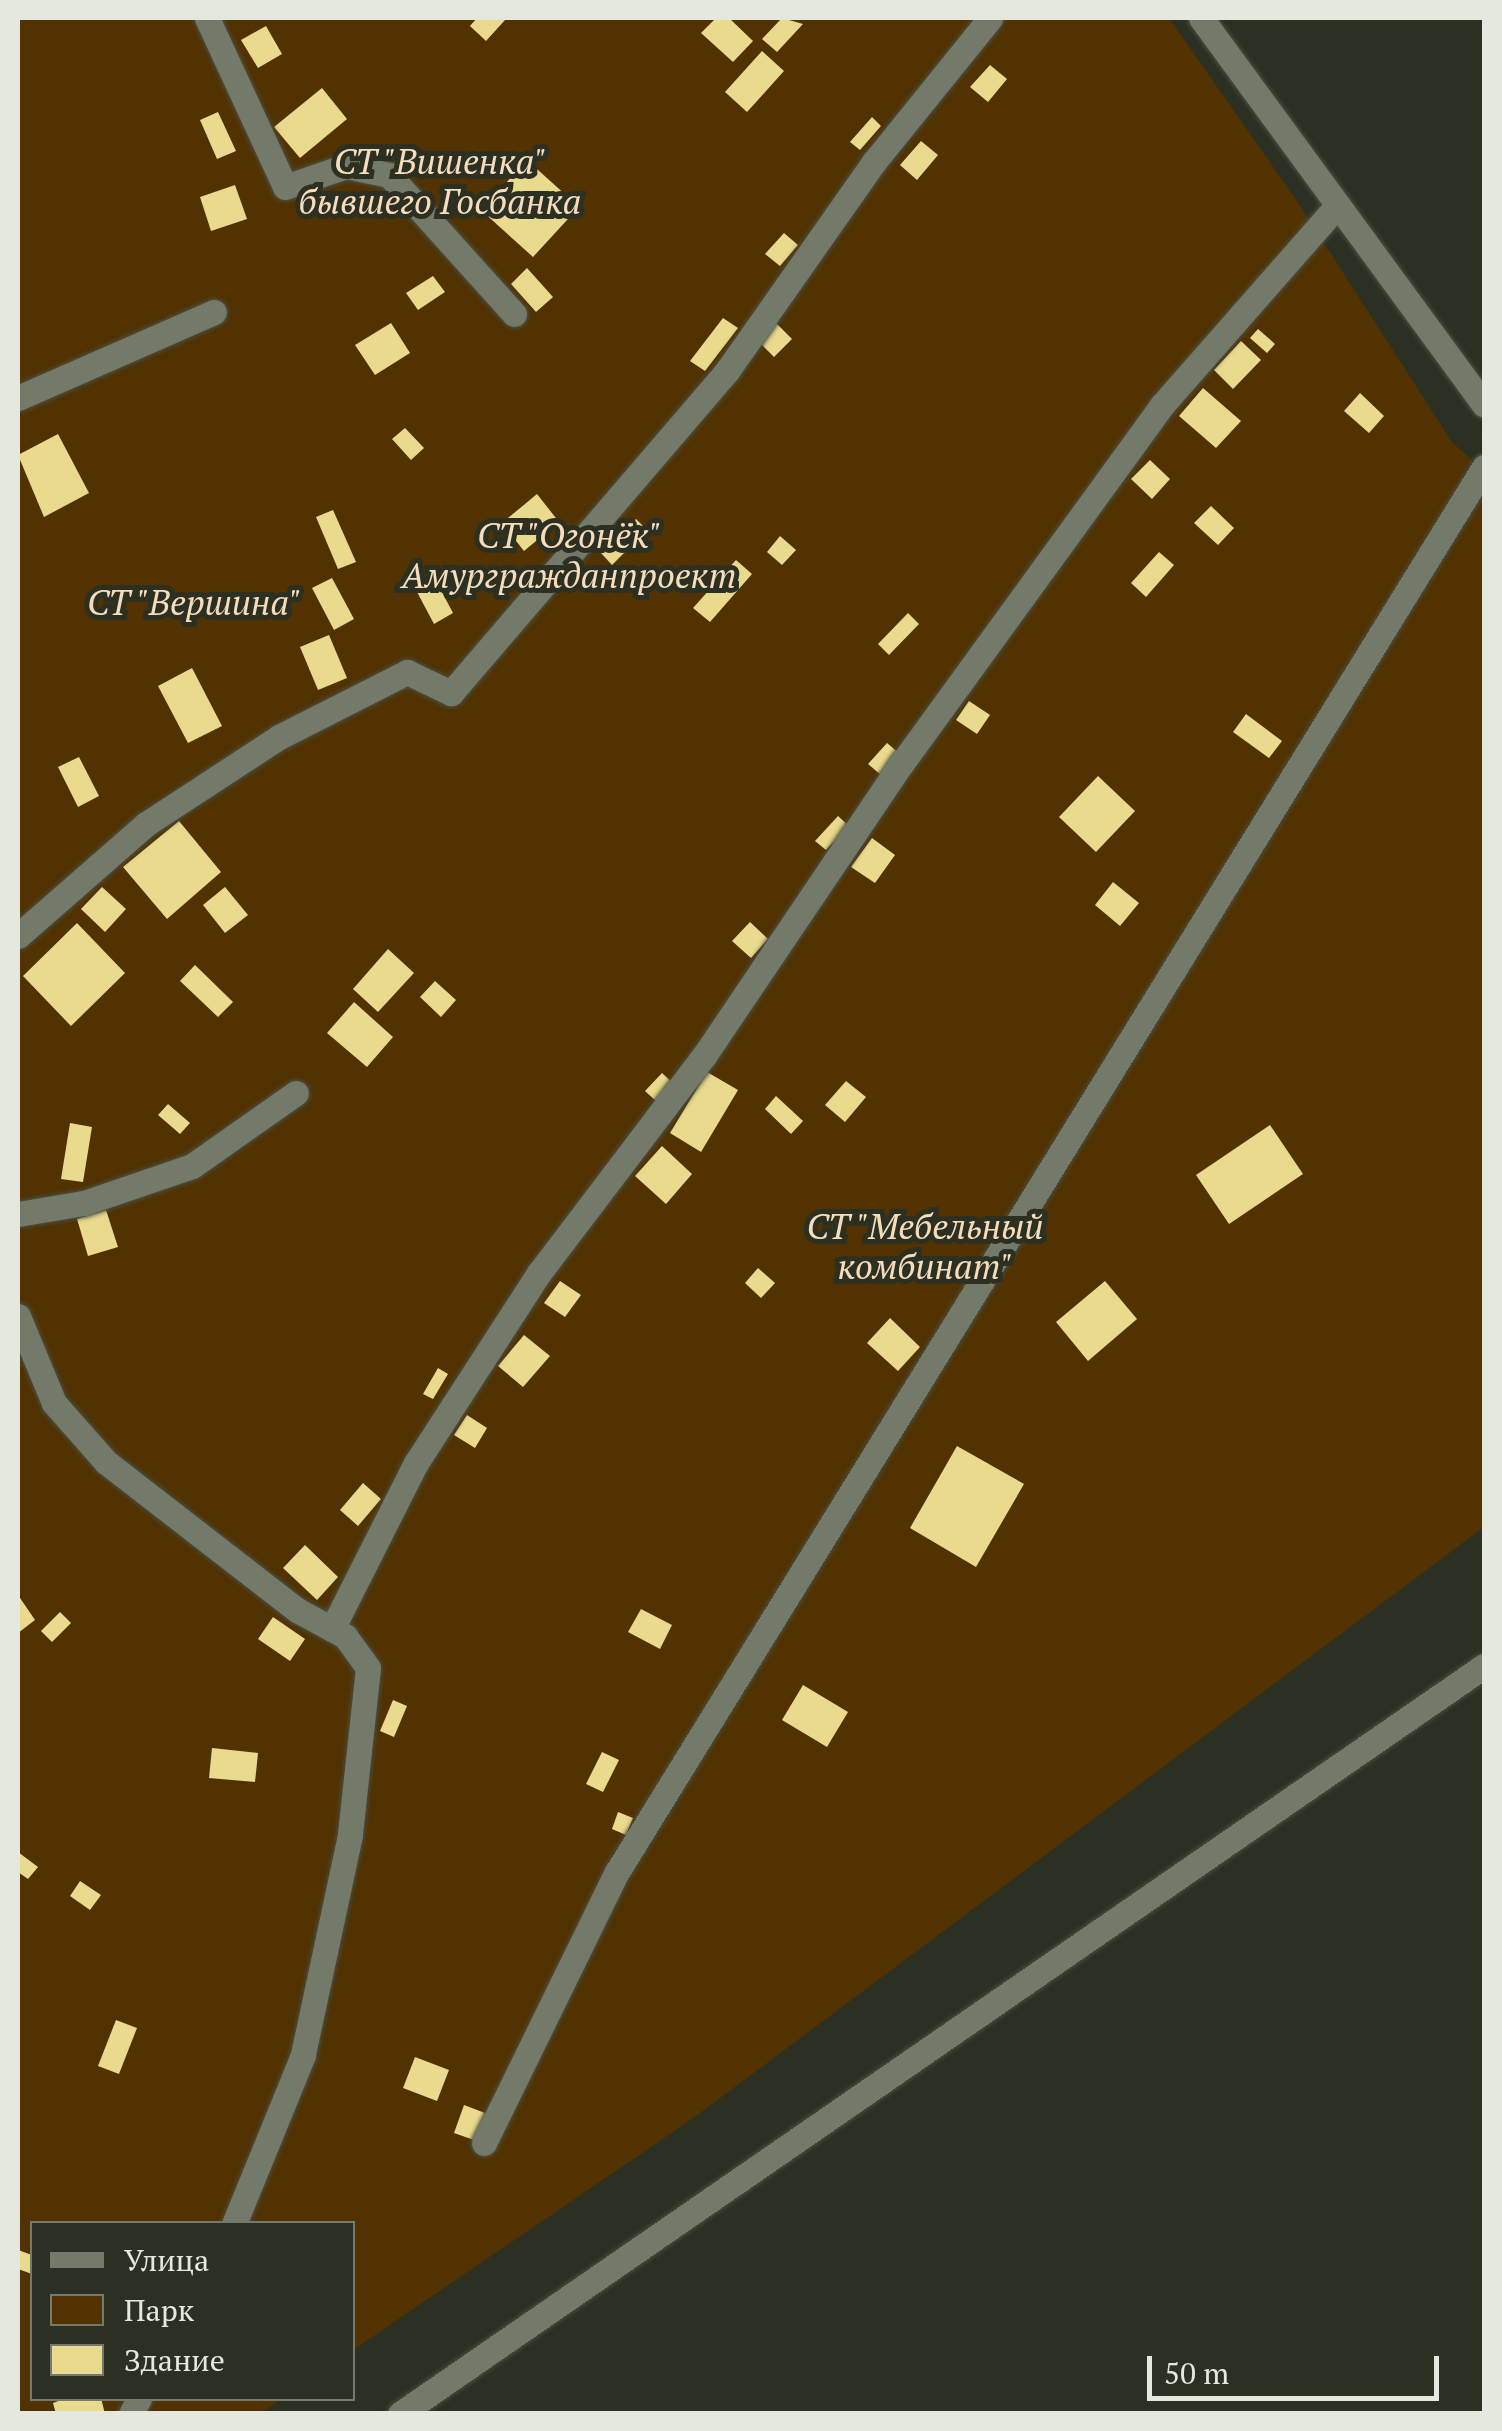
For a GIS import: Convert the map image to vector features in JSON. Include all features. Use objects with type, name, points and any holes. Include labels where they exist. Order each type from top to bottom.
[{"type":"street","points":[[206,18],[285,186],[346,166],[389,175],[514,314]]},
{"type":"street","points":[[18,936],[146,824],[279,738],[407,672],[451,693],[727,372],[874,162],[990,18]]},
{"type":"street","points":[[1201,18],[1484,404]]},
{"type":"street","points":[[332,1629],[416,1463],[538,1273],[704,1056],[902,763],[1162,404],[1338,205]]},
{"type":"street","points":[[18,398],[214,312]]},
{"type":"street","points":[[484,2143],[617,1872],[1484,467]]},
{"type":"street","points":[[18,1214],[84,1203],[192,1166],[296,1093]]},
{"type":"street","points":[[18,1316],[54,1403],[106,1462],[205,1542],[332,1629],[368,1668],[350,1835],[304,2055],[235,2221]]},
{"type":"street","points":[[400,2414],[1484,1666]]},
{"type":"green space","name":"СТ \"Мебельный комбинат\"","points":[[18,18],[1169,18],[1297,201],[1452,442],[1484,471],[1484,1527],[692,2119],[355,2349],[355,2221],[30,2221],[30,2401],[279,2401],[260,2413],[18,2413]]},
{"type":"building","points":[[477,18],[505,20],[486,41],[470,26]]},
{"type":"building","points":[[716,18],[729,18],[753,41],[733,62],[701,33]]},
{"type":"building","points":[[782,18],[803,24],[777,52],[762,39]]},
{"type":"building","points":[[266,26],[282,54],[258,68],[241,40]]},
{"type":"building","points":[[762,51],[784,71],[747,112],[725,92]]},
{"type":"building","points":[[990,65],[1007,79],[988,102],[970,87]]},
{"type":"building","points":[[322,88],[347,119],[300,158],[274,127]]},
{"type":"building","points":[[218,112],[236,151],[217,159],[200,120]]},
{"type":"building","points":[[872,117],[881,126],[860,150],[850,142]]},
{"type":"building","points":[[921,141],[938,155],[917,180],[900,165]]},
{"type":"building","points":[[527,160],[579,207],[533,257],[481,210]]},
{"type":"building","points":[[235,185],[247,219],[211,231],[200,197]]},
{"type":"building","points":[[784,233],[798,245],[780,266],[765,254]]},
{"type":"building","points":[[527,268],[553,297],[536,312],[511,284]]},
{"type":"building","points":[[433,276],[445,292],[418,310],[406,293]]},
{"type":"building","points":[[723,318],[738,328],[705,371],[690,361]]},
{"type":"building","points":[[391,323],[410,353],[375,375],[355,345]]},
{"type":"building","points":[[776,323],[792,339],[774,357],[758,341]]},
{"type":"building","points":[[1258,329],[1275,344],[1267,353],[1250,338]]},
{"type":"building","points":[[1241,341],[1261,360],[1233,389],[1214,370]]},
{"type":"building","points":[[1203,388],[1241,421],[1216,448],[1179,416]]},
{"type":"building","points":[[1360,393],[1384,416],[1369,433],[1344,411]]},
{"type":"building","points":[[405,428],[424,448],[411,460],[392,439]]},
{"type":"building","points":[[58,434],[89,493],[44,517],[18,455]]},
{"type":"building","points":[[1150,460],[1170,479],[1152,499],[1131,479]]},
{"type":"building","points":[[537,494],[559,522],[524,551],[502,523]]},
{"type":"building","points":[[1211,506],[1234,528],[1218,545],[1194,523]]},
{"type":"building","points":[[333,510],[356,562],[338,569],[316,517]]},
{"type":"building","points":[[636,519],[647,530],[612,565],[601,553]]},
{"type":"building","points":[[780,536],[796,550],[782,565],[767,552]]},
{"type":"building","points":[[1159,552],[1174,565],[1146,597],[1131,583]]},
{"type":"building","points":[[736,560],[752,574],[710,622],[693,608]]},
{"type":"building","points":[[332,578],[354,619],[334,630],[312,588]]},
{"type":"building","points":[[436,581],[453,613],[434,624],[417,592]]},
{"type":"building","points":[[908,613],[919,624],[889,655],[878,644]]},
{"type":"building","points":[[329,635],[347,678],[318,690],[300,647]]},
{"type":"building","points":[[192,668],[222,726],[188,743],[158,686]]},
{"type":"building","points":[[969,701],[990,715],[977,734],[956,720]]},
{"type":"building","points":[[1246,714],[1282,741],[1269,758],[1233,732]]},
{"type":"building","points":[[887,743],[900,754],[881,775],[868,764]]},
{"type":"building","points":[[79,757],[99,796],[78,807],[58,767]]},
{"type":"building","points":[[1098,776],[1135,811],[1096,852],[1059,817]]},
{"type":"building","points":[[838,816],[849,826],[826,850],[815,841]]},
{"type":"building","points":[[179,821],[221,872],[167,919],[123,867]]},
{"type":"building","points":[[872,838],[895,855],[875,883],[851,867]]},
{"type":"building","points":[[1113,882],[1139,903],[1120,926],[1095,905]]},
{"type":"building","points":[[102,887],[126,909],[105,932],[81,909]]},
{"type":"building","points":[[225,887],[248,915],[225,933],[203,905]]},
{"type":"building","points":[[750,922],[768,939],[751,958],[732,941]]},
{"type":"building","points":[[77,923],[125,973],[71,1026],[23,976]]},
{"type":"building","points":[[388,949],[414,973],[378,1012],[353,989]]},
{"type":"building","points":[[195,965],[233,1002],[218,1017],[180,981]]},
{"type":"building","points":[[435,981],[456,1000],[441,1017],[420,997]]},
{"type":"building","points":[[354,1002],[393,1037],[367,1067],[327,1033]]},
{"type":"building","points":[[707,1072],[738,1090],[701,1152],[670,1133]]},
{"type":"building","points":[[662,1073],[674,1084],[657,1102],[645,1091]]},
{"type":"building","points":[[846,1081],[866,1097],[845,1122],[825,1105]]},
{"type":"building","points":[[776,1096],[803,1121],[791,1134],[765,1109]]},
{"type":"building","points":[[168,1104],[190,1123],[180,1134],[158,1115]]},
{"type":"building","points":[[70,1123],[92,1127],[83,1182],[61,1179]]},
{"type":"building","points":[[1270,1125],[1303,1174],[1229,1224],[1196,1175]]},
{"type":"building","points":[[662,1146],[692,1174],[666,1204],[635,1176]]},
{"type":"building","points":[[106,1210],[118,1247],[88,1256],[77,1219]]},
{"type":"building","points":[[758,1268],[775,1283],[761,1298],[745,1283]]},
{"type":"building","points":[[560,1281],[581,1295],[565,1317],[544,1303]]},
{"type":"building","points":[[1105,1281],[1137,1319],[1088,1361],[1056,1322]]},
{"type":"building","points":[[890,1318],[920,1347],[898,1371],[867,1343]]},
{"type":"building","points":[[524,1335],[550,1356],[523,1387],[498,1366]]},
{"type":"building","points":[[438,1368],[448,1374],[433,1399],[423,1394]]},
{"type":"building","points":[[467,1415],[487,1428],[475,1448],[454,1435]]},
{"type":"building","points":[[957,1446],[1024,1484],[976,1567],[910,1528]]},
{"type":"building","points":[[363,1483],[381,1499],[358,1526],[340,1510]]},
{"type":"building","points":[[305,1545],[338,1577],[317,1600],[283,1568]]},
{"type":"building","points":[[18,1595],[35,1620],[18,1633]]},
{"type":"building","points":[[641,1609],[672,1625],[660,1649],[628,1632]]},
{"type":"building","points":[[60,1612],[71,1623],[52,1642],[41,1631]]},
{"type":"building","points":[[273,1617],[305,1639],[290,1661],[258,1639]]},
{"type":"building","points":[[803,1685],[848,1712],[827,1747],[782,1720]]},
{"type":"building","points":[[393,1700],[407,1706],[394,1737],[380,1731]]},
{"type":"building","points":[[212,1748],[258,1753],[255,1782],[209,1778]]},
{"type":"building","points":[[602,1752],[619,1760],[603,1792],[586,1784]]},
{"type":"building","points":[[618,1812],[633,1818],[626,1835],[612,1829]]},
{"type":"building","points":[[18,1852],[38,1867],[28,1879],[18,1872]]},
{"type":"building","points":[[80,1881],[101,1895],[90,1910],[70,1896]]},
{"type":"building","points":[[116,2020],[137,2028],[119,2074],[98,2066]]},
{"type":"building","points":[[415,2057],[449,2070],[437,2101],[403,2088]]},
{"type":"building","points":[[464,2105],[485,2113],[474,2140],[454,2133]]},
{"type":"building","points":[[18,2250],[30,2254],[30,2273],[18,2269]]},
{"type":"building","points":[[102,2401],[105,2414],[56,2414],[53,2403]]},
{"type":"park label","name":"СТ \"Вишенка\" бывшего Госбанка","points":[[440,181]]},
{"type":"park label","name":"СТ \"Огонёк\" Амургражданпроект","points":[[569,555]]},
{"type":"park label","name":"СТ \"Вершина\"","points":[[194,602]]}]
